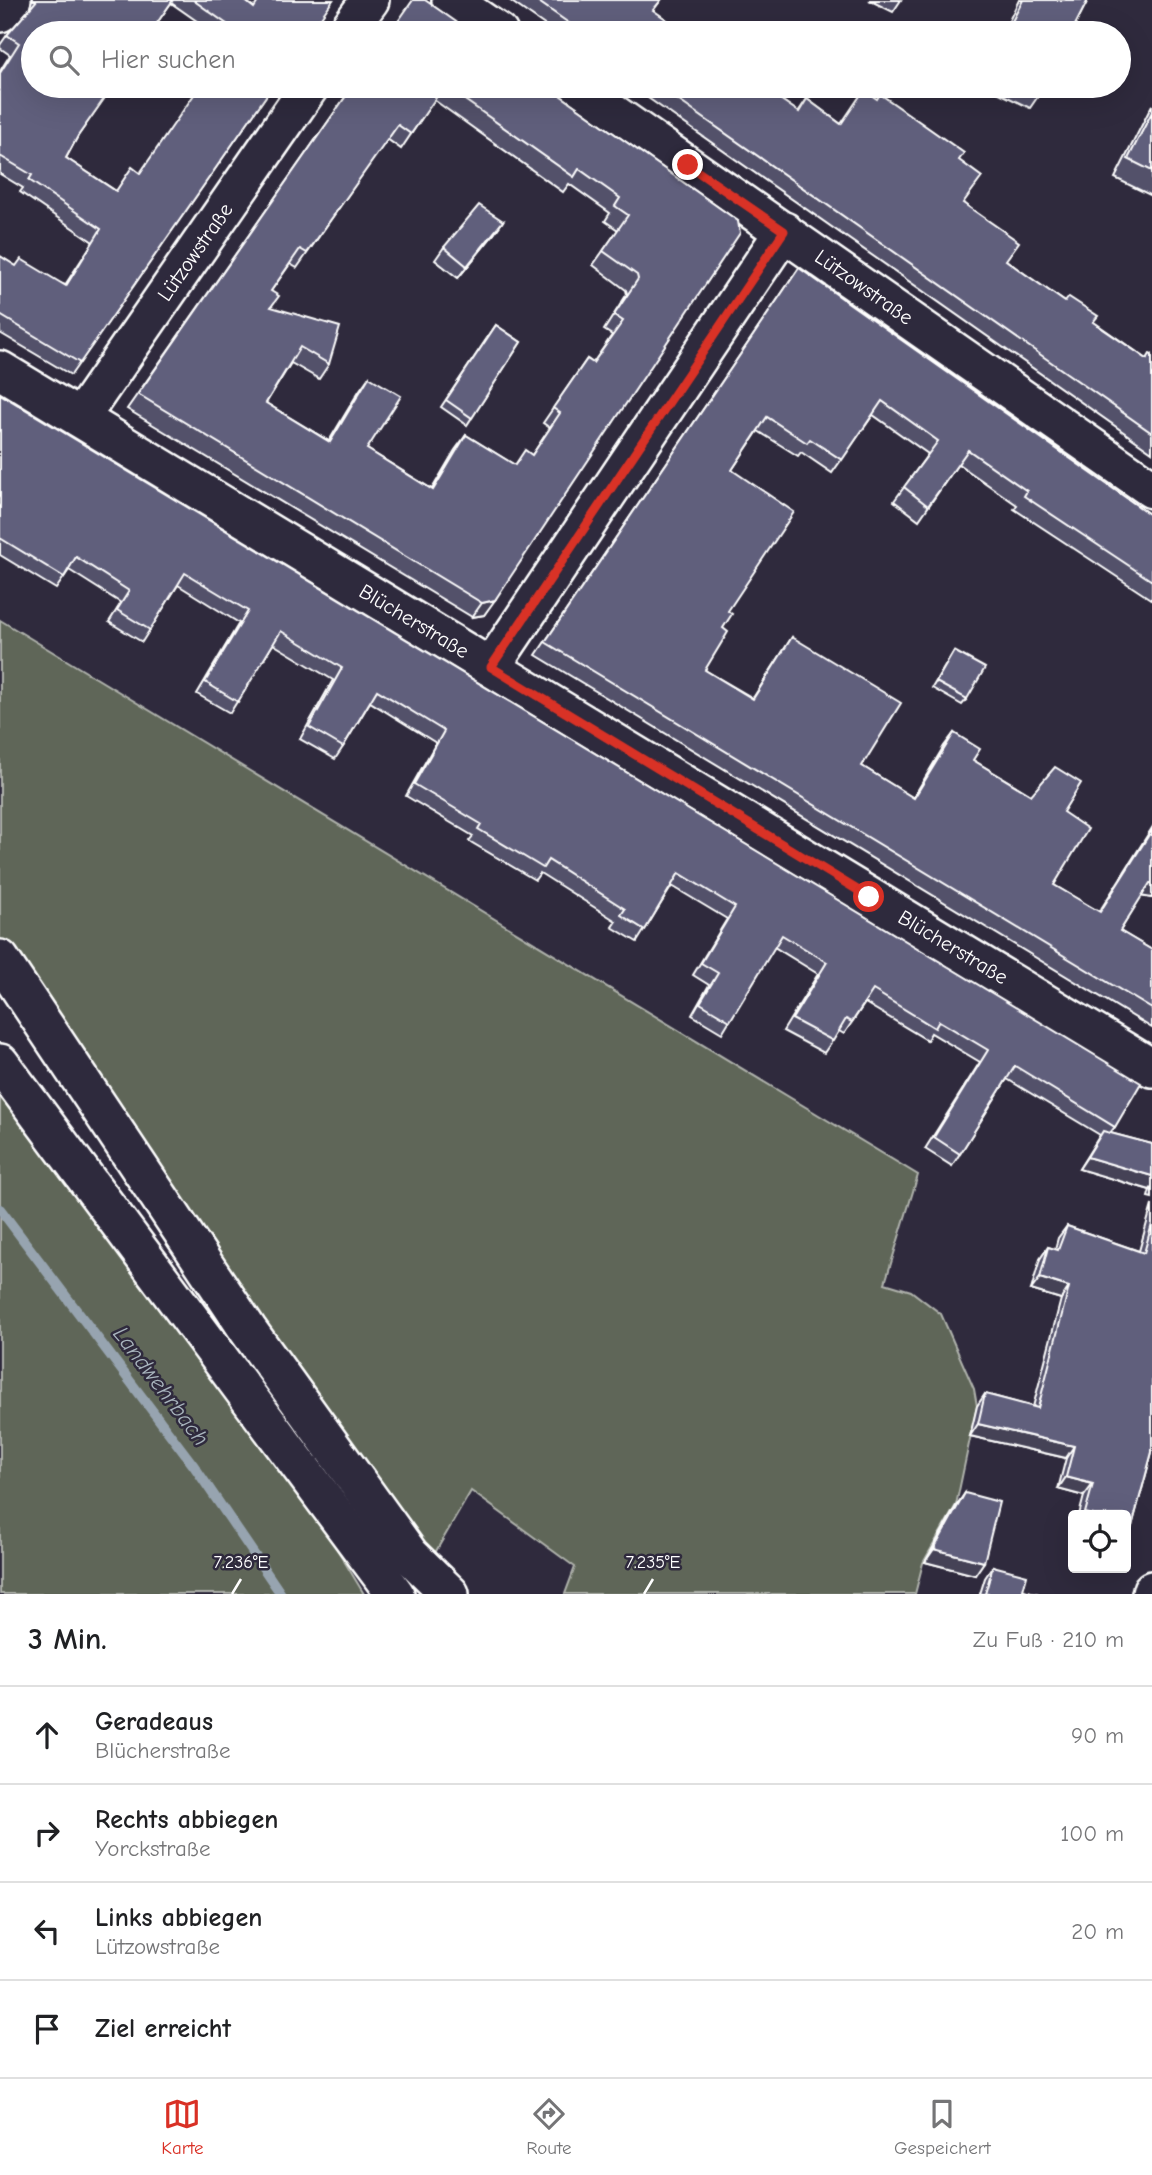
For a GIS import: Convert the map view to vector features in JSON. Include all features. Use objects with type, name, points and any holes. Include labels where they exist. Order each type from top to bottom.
[{"type":"street","points":[[0,13],[12,0]]},
{"type":"street","points":[[355,21],[370,0]]},
{"type":"street","points":[[451,0],[482,21]]},
{"type":"street","name":"Lützowstraße","points":[[80,418],[302,98]]},
{"type":"street","name":"Lützowstraße","points":[[591,98],[1152,489]]},
{"type":"street","points":[[491,667],[784,231]]},
{"type":"street","name":"Blücherstraße","points":[[0,370],[1152,1068]]},
{"type":"street","points":[[0,959],[248,1329],[410,1555],[450,1594]]},
{"type":"street","points":[[0,1063],[395,1594]]},
{"type":"green space","points":[[0,620],[918,1175],[885,1283],[911,1291],[941,1314],[974,1389],[977,1406],[956,1505],[923,1563],[915,1594],[565,1594],[575,1567],[471,1491],[432,1558],[359,1470],[0,941]]},
{"type":"green space","points":[[0,1090],[314,1511],[364,1594],[0,1594]]},
{"type":"building","points":[[37,0],[173,0],[158,21],[21,21],[21,98],[105,98],[66,158],[116,191],[132,167],[140,173],[192,98],[265,98],[80,363],[0,315],[0,256],[16,266],[21,259],[66,286],[101,229],[29,180],[32,175],[0,156],[0,73],[19,43],[7,35]]},
{"type":"building","points":[[193,0],[244,0],[254,8],[259,0],[333,0],[318,21],[223,21]]},
{"type":"building","points":[[413,0],[425,0],[455,21],[398,21]]},
{"type":"building","points":[[536,0],[661,0],[653,10],[669,21],[566,21]]},
{"type":"building","points":[[1023,0],[1088,0],[1077,21],[1012,21]]},
{"type":"building","points":[[345,98],[436,98],[411,134],[398,125],[307,253],[300,249],[271,291],[279,296],[271,307],[340,327],[329,364],[300,347],[266,403],[330,442],[369,377],[401,396],[367,449],[433,490],[466,435],[515,465],[525,450],[532,455],[560,413],[553,408],[587,359],[593,363],[623,321],[614,315],[638,279],[637,275],[603,251],[628,215],[615,206],[620,198],[579,169],[574,177],[462,98],[564,98],[738,221],[740,233],[495,600],[482,603],[138,394]]},
{"type":"building","points":[[675,98],[779,98],[799,112],[807,99],[841,124],[859,98],[886,98],[964,153],[959,160],[982,177],[963,203],[1019,242],[1006,260],[1065,302],[1069,297],[1098,316],[1093,322],[1147,359],[1152,355],[1152,433]]},
{"type":"building","points":[[1152,112],[1152,171],[1128,159]]},
{"type":"building","points":[[479,205],[503,221],[467,266],[444,247]]},
{"type":"building","points":[[799,268],[1152,516],[1152,581],[1024,496],[1027,491],[968,450],[928,506],[904,487],[938,441],[882,401],[842,460],[810,439],[807,443],[767,417],[732,470],[794,512],[728,611],[732,614],[723,628],[728,632],[705,670],[753,699],[792,637],[901,703],[862,766],[914,798],[954,733],[980,749],[973,760],[1031,795],[1055,767],[1081,783],[1063,812],[1088,829],[1054,885],[1100,912],[1152,830],[1152,883],[1120,931],[1152,950],[1152,1009],[545,642]]},
{"type":"building","points":[[496,325],[521,342],[472,418],[446,400]]},
{"type":"building","points":[[0,394],[1141,1083],[1115,1127],[1015,1066],[960,1154],[934,1137],[988,1050],[939,1021],[935,1028],[873,990],[852,1022],[846,1019],[833,1041],[792,1019],[827,962],[782,935],[730,1021],[700,1003],[718,973],[701,963],[735,907],[679,873],[645,930],[621,915],[625,909],[548,860],[543,868],[478,829],[481,824],[414,784],[444,731],[377,690],[343,747],[309,727],[342,668],[281,631],[238,702],[205,682],[248,611],[185,573],[150,630],[117,610],[129,591],[76,557],[64,577],[0,538]]},
{"type":"building","points":[[954,651],[985,668],[967,699],[936,682]]},
{"type":"building","points":[[1103,1131],[1152,1144],[1152,1176],[1087,1157]]},
{"type":"building","points":[[1152,1224],[1152,1452],[1132,1526],[1131,1510],[1086,1510],[1093,1484],[1066,1477],[1074,1446],[978,1424],[985,1394],[1038,1408],[1069,1287],[1040,1278],[1048,1247],[1058,1250],[1067,1226],[1144,1253]]},
{"type":"building","points":[[965,1493],[999,1502],[984,1562],[934,1549]]},
{"type":"building","points":[[993,1566],[1027,1575],[1023,1590],[1039,1594],[985,1594]]},
{"type":"waterway","name":"Landwehrbach","points":[[0,1209],[194,1466],[281,1594]]},
{"type":"route","points":[[688,165],[784,231],[491,667],[869,897]]}]
